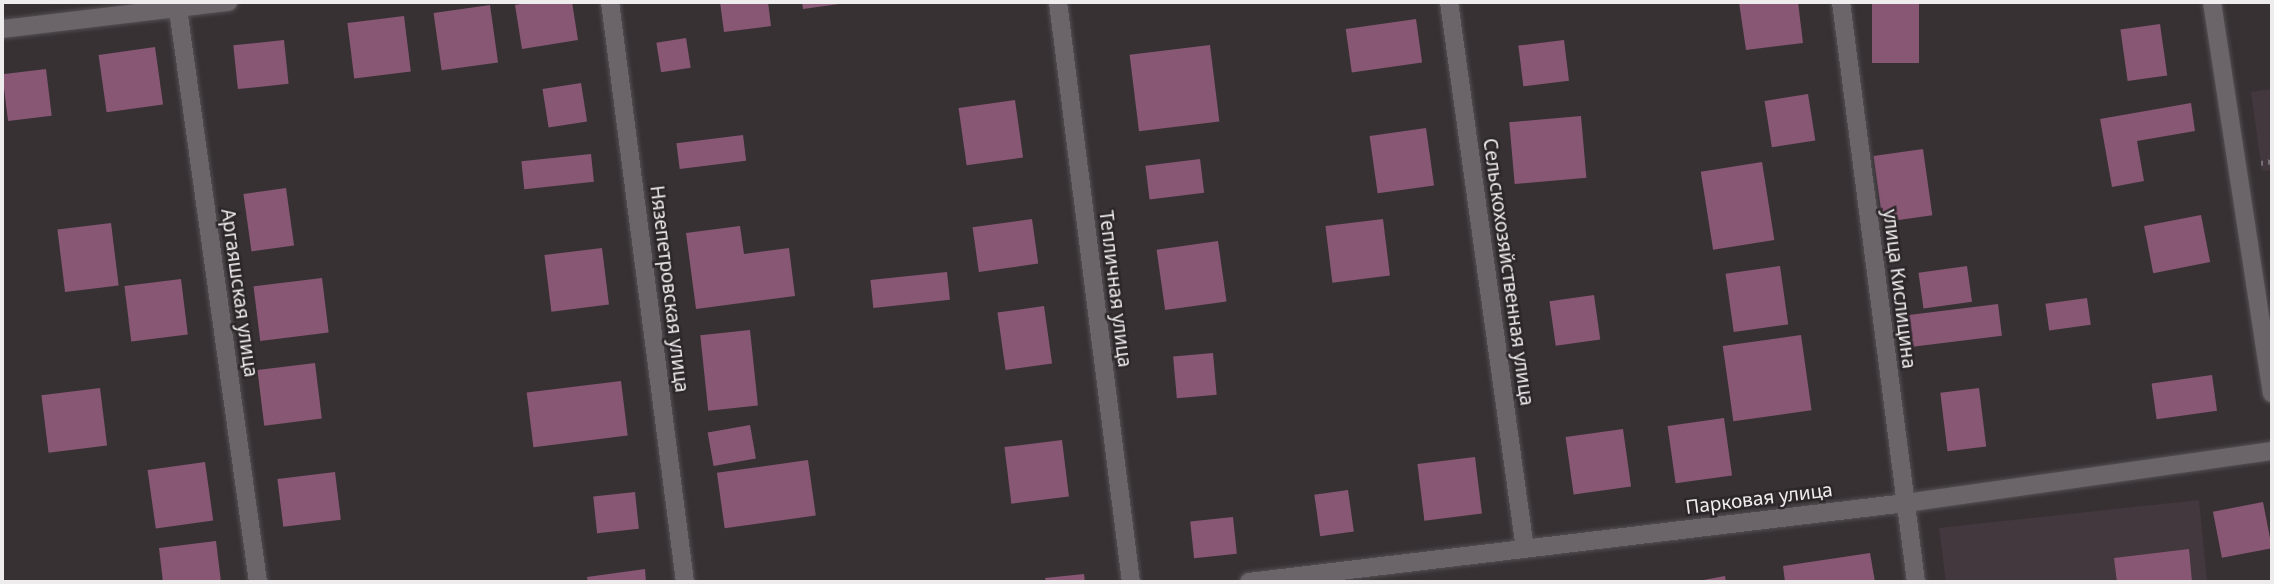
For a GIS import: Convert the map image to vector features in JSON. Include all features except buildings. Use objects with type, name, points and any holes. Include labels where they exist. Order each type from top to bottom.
[{"type":"street","points":[[2,29],[228,2]]},
{"type":"street","name":"Нязепетровская улица","points":[[610,2],[685,582]]},
{"type":"street","name":"Тепличная улица","points":[[1058,2],[1131,582]]},
{"type":"street","name":"Сельскохозяйственная улица","points":[[1449,2],[1525,549]]},
{"type":"street","name":"улица Кислицина","points":[[1841,2],[1916,582]]},
{"type":"street","points":[[2212,2],[2272,393]]},
{"type":"street","name":"Аргаяшская улица","points":[[178,9],[258,582]]},
{"type":"street","name":"Парковая улица","points":[[1249,582],[1906,503],[2272,451]]},
{"type":"shaded area","points":[[2272,89],[2272,170],[2262,171],[2251,92]]},
{"type":"shaded area","points":[[2199,500],[2207,582],[1946,582],[1939,528]]}]
